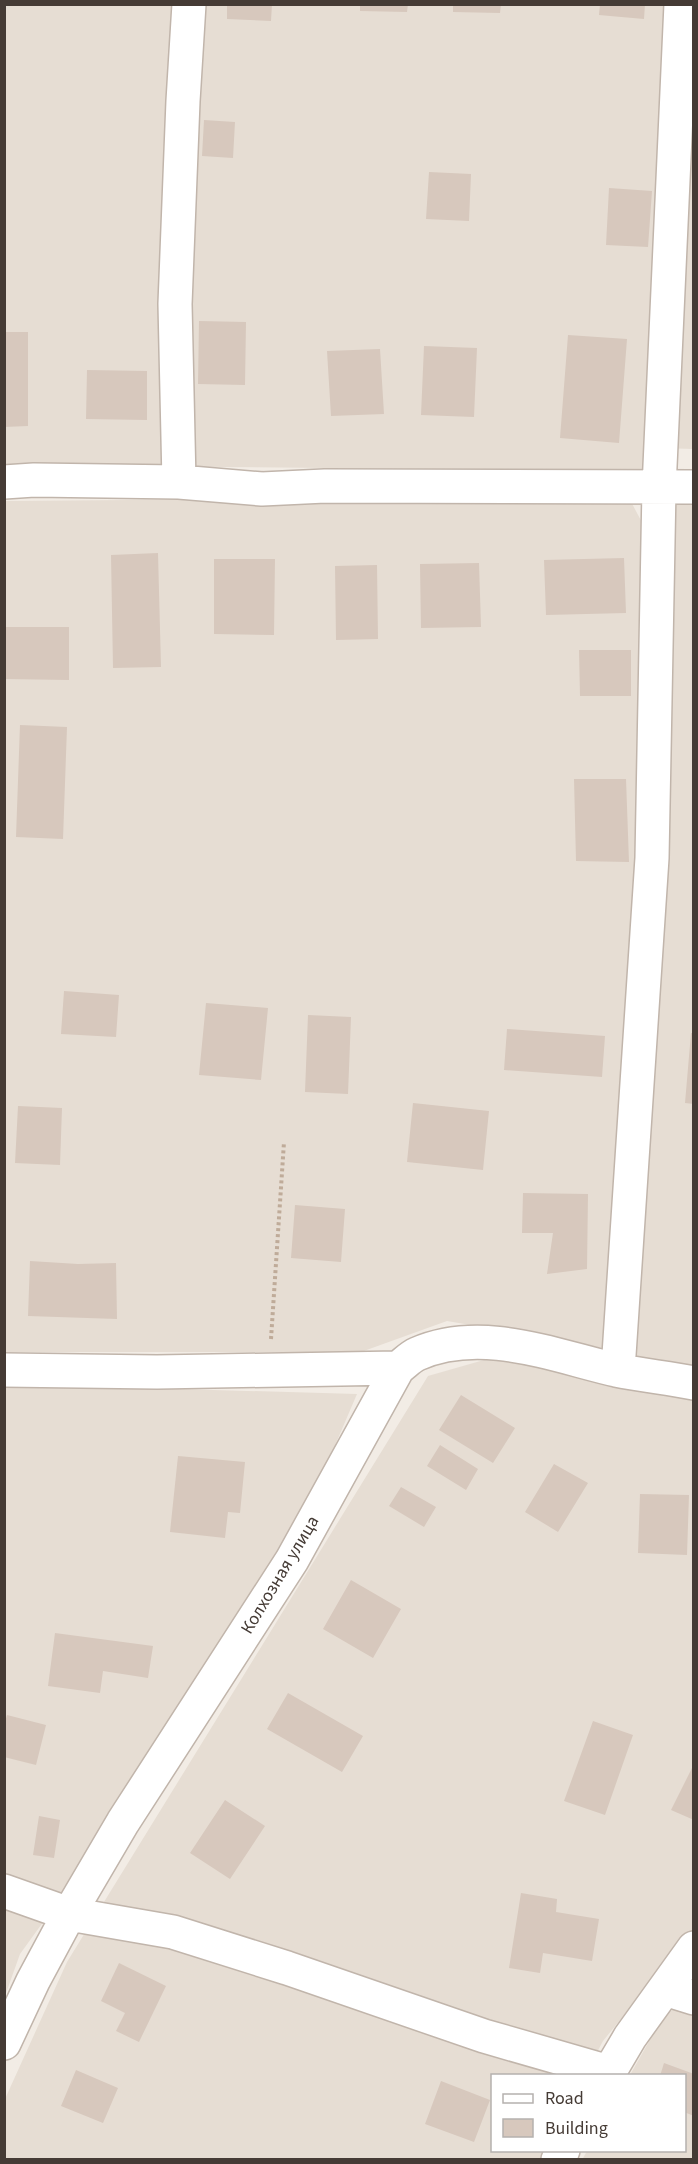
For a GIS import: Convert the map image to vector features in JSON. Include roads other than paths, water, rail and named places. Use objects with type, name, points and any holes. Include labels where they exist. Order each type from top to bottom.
[{"type":"street","points":[[179,482],[175,303],[189,4]]},
{"type":"street","points":[[618,1370],[652,858],[658,488],[681,4]]},
{"type":"street","points":[[4,482],[34,480],[179,482],[262,489],[325,486],[693,487]]},
{"type":"street","name":"Колхозная улица","points":[[4,2043],[33,1981],[69,1914],[123,1822],[292,1560],[399,1368],[415,1355],[445,1346],[482,1341],[529,1348],[618,1370],[693,1383]]},
{"type":"street","points":[[4,1370],[157,1372],[399,1368]]},
{"type":"street","points":[[4,1891],[69,1914],[173,1932],[287,1968],[484,2036],[608,2074],[630,2037],[679,1994],[693,1948]]}]
